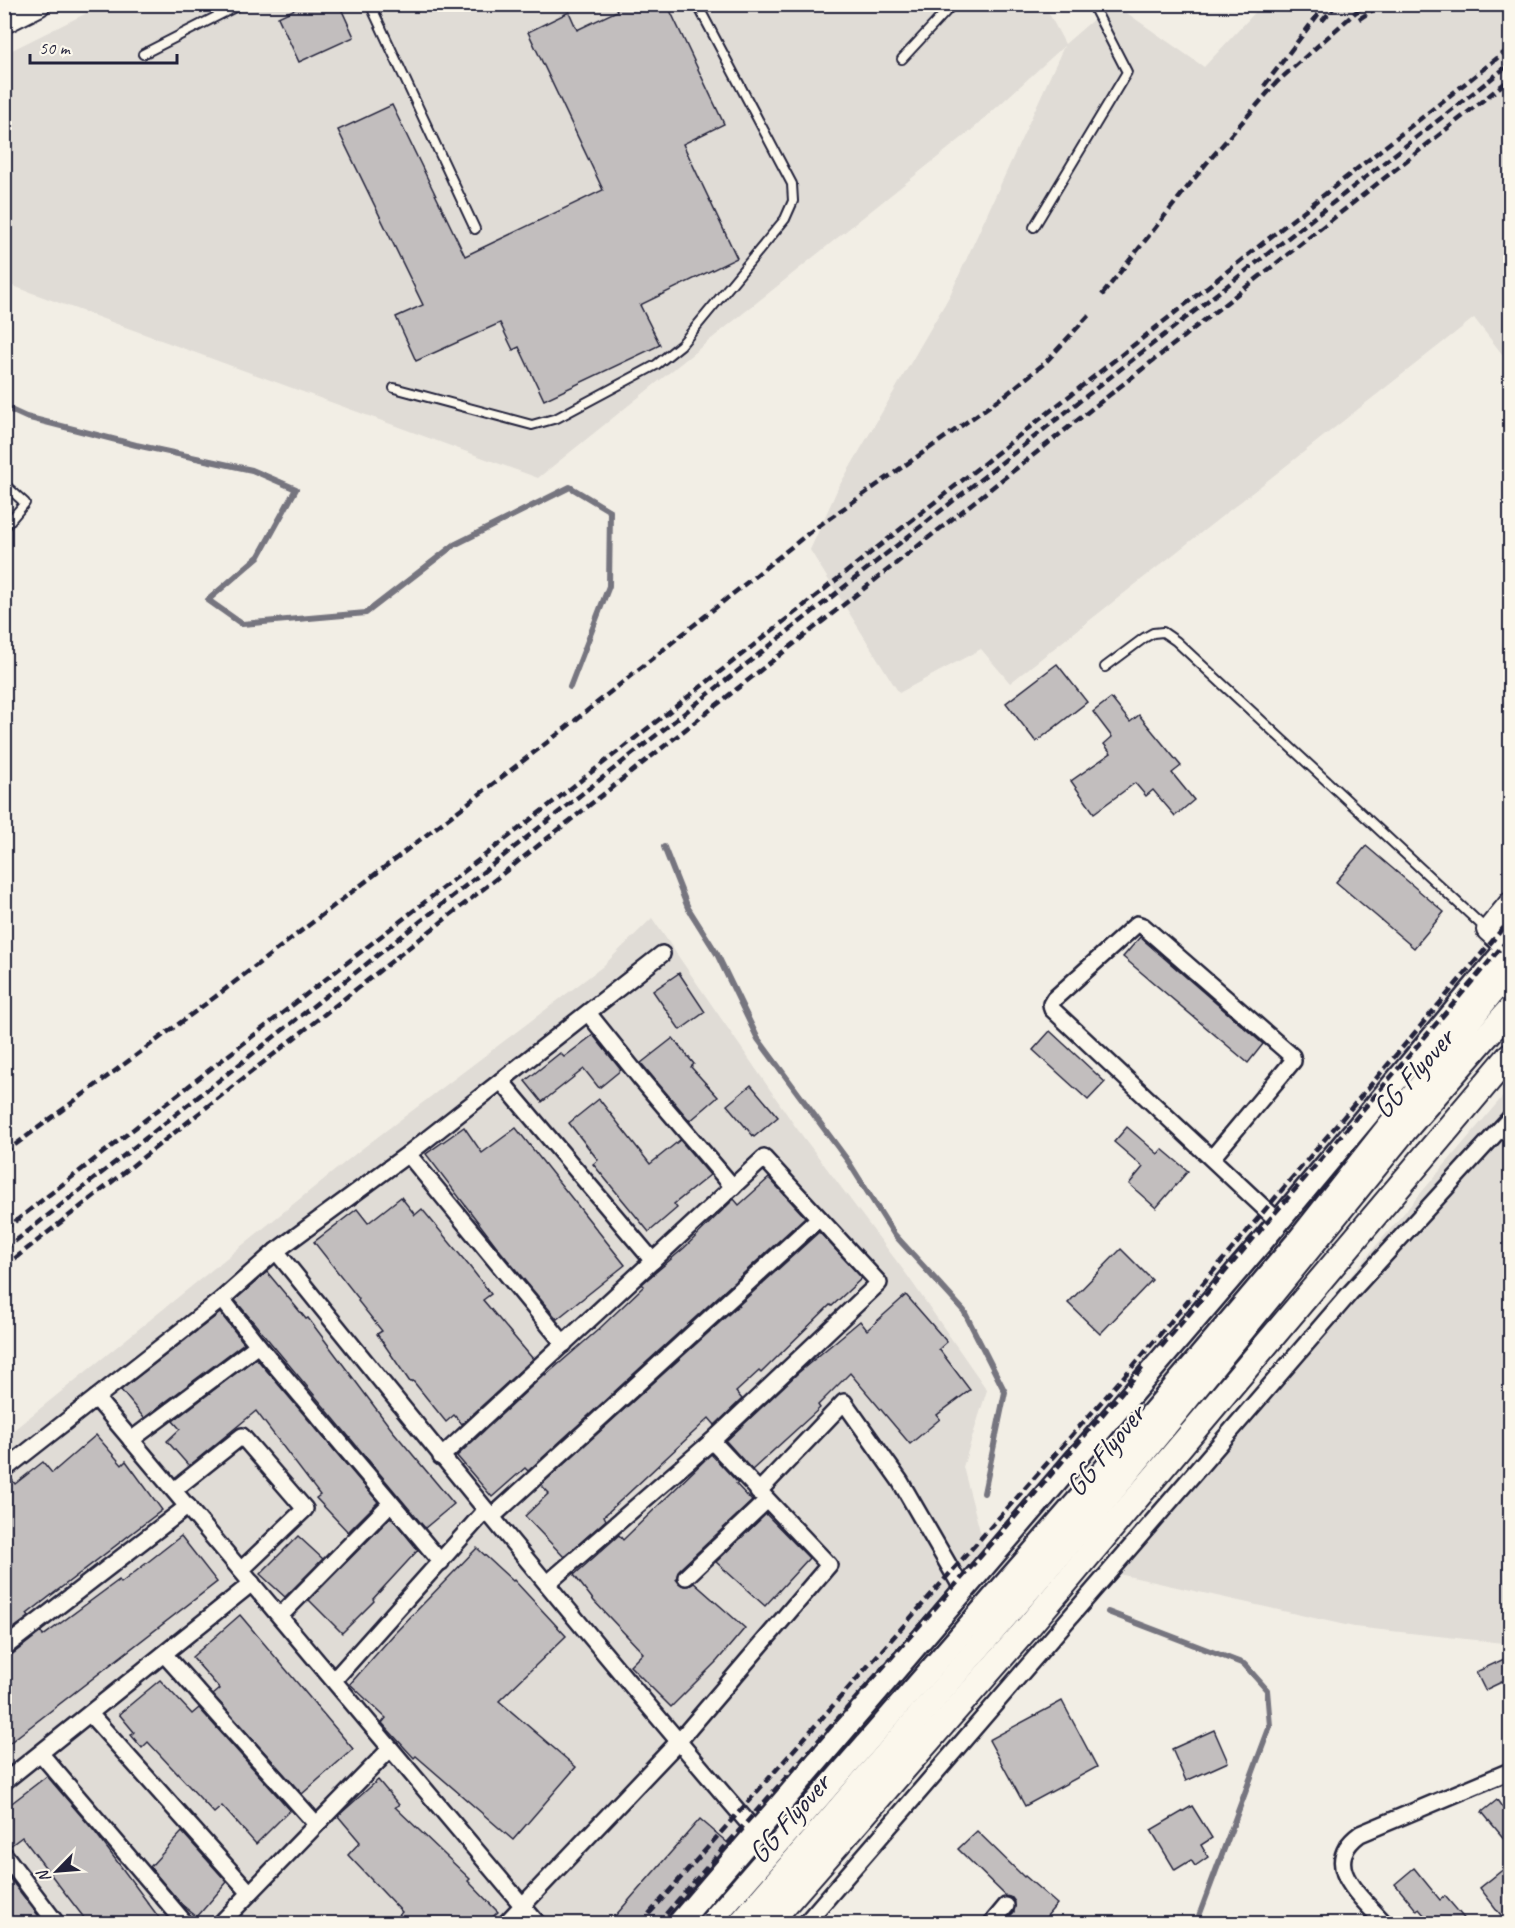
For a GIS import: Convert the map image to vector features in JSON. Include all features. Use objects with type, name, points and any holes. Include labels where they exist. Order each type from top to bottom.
[{"type":"main road","points":[[4,21],[38,4]]},
{"type":"main road","points":[[678,1923],[1278,1221],[1509,946]]},
{"type":"main road","points":[[709,1923],[771,1850],[895,1713],[1298,1240],[1510,971]]},
{"type":"main road","points":[[1479,1011],[1510,1007]]},
{"type":"main road","name":"GG Flyover","points":[[740,1923],[1090,1518],[1404,1131],[1510,1007]]},
{"type":"main road","name":"GG Flyover","points":[[768,1923],[1029,1626],[1510,1055]]},
{"type":"street","points":[[1509,946],[1487,930],[1510,902]]},
{"type":"street","points":[[1212,1158],[1293,1060],[1292,1056],[1143,926],[1137,924],[1054,999],[1051,1004],[1052,1009],[1278,1221]]},
{"type":"street","points":[[4,1470],[222,1299],[276,1251],[408,1154],[662,954]]},
{"type":"street","points":[[588,1012],[733,1188]]},
{"type":"street","points":[[501,1081],[653,1261]]},
{"type":"street","points":[[805,1923],[1350,1293],[1510,1118]]},
{"type":"street","points":[[408,1154],[564,1344]]},
{"type":"street","points":[[441,1456],[764,1158],[879,1283],[712,1441],[548,1583]]},
{"type":"street","points":[[334,1680],[441,1562],[489,1513],[819,1218]]},
{"type":"street","points":[[276,1251],[441,1456],[678,1742],[756,1832]]},
{"type":"street","points":[[222,1299],[441,1562]]},
{"type":"street","points":[[131,1440],[258,1345]]},
{"type":"street","points":[[96,1398],[520,1905],[538,1923]]},
{"type":"street","points":[[686,1578],[844,1402],[900,1481],[963,1590]]},
{"type":"street","points":[[174,1490],[242,1436],[305,1509],[241,1570]]},
{"type":"street","points":[[505,1923],[678,1742],[830,1565],[712,1441]]},
{"type":"street","points":[[280,1616],[391,1503]]},
{"type":"street","points":[[4,1648],[188,1506]]},
{"type":"street","points":[[4,1782],[252,1582]]},
{"type":"street","points":[[164,1654],[316,1824]]},
{"type":"street","points":[[90,1714],[250,1893]]},
{"type":"street","points":[[220,1923],[390,1749]]},
{"type":"street","points":[[41,1754],[186,1923]]},
{"type":"street","points":[[1385,1923],[1348,1881],[1342,1869],[1343,1855],[1350,1841],[1360,1834],[1510,1771]]},
{"type":"street","points":[[4,1854],[57,1923]]},
{"type":"street","points":[[991,1923],[1006,1906]]},
{"type":"lane","points":[[143,54],[241,4]]},
{"type":"lane","points":[[370,4],[475,229]]},
{"type":"lane","points":[[394,388],[532,426],[556,418],[656,365],[681,345],[785,219],[793,201],[792,184],[697,4]]},
{"type":"lane","points":[[902,59],[953,4]]},
{"type":"lane","points":[[1034,227],[1127,72],[1092,4]]},
{"type":"lane","points":[[4,484],[25,503],[4,528]]},
{"type":"lane","points":[[1106,667],[1153,633],[1163,632],[1176,641],[1487,930]]},
{"type":"shaded area","points":[[105,4],[1044,4],[1065,44],[1114,4],[1204,67],[1262,5],[1510,5],[1510,364],[1474,318],[1010,683],[981,649],[899,693],[810,550],[838,488],[950,295],[1064,46],[973,129],[538,478],[5,283],[4,54]]},
{"type":"shaded area","points":[[652,918],[795,1126],[907,1275],[987,1390],[963,1467],[984,1546],[661,1923],[5,1924],[5,1437],[359,1151],[602,967]]},
{"type":"shaded area","points":[[1510,1088],[1510,1638],[1503,1643],[1354,1627],[1101,1570]]},
{"type":"building","points":[[306,4],[339,4],[354,37],[299,62],[278,17]]},
{"type":"building","points":[[614,4],[667,4],[724,124],[683,144],[737,258],[640,305],[660,345],[544,400],[519,347],[513,350],[500,323],[416,361],[396,317],[423,305],[338,130],[392,105],[465,256],[603,190],[528,32],[569,12],[577,30],[617,11]]},
{"type":"building","points":[[1057,664],[1087,702],[1036,742],[1006,703]]},
{"type":"building","points":[[1111,698],[1130,722],[1139,715],[1181,766],[1172,773],[1194,800],[1175,816],[1153,790],[1146,796],[1135,783],[1094,813],[1071,781],[1111,753],[1104,744],[1112,737],[1093,712]]},
{"type":"building","points":[[1366,846],[1444,912],[1414,948],[1336,882]]},
{"type":"building","points":[[1140,937],[1263,1044],[1248,1063],[1123,957]]},
{"type":"building","points":[[679,973],[705,1012],[680,1030],[653,991]]},
{"type":"building","points":[[1050,1031],[1105,1082],[1088,1100],[1033,1050]]},
{"type":"building","points":[[593,1035],[621,1070],[599,1088],[584,1069],[542,1102],[525,1081],[560,1053],[564,1057]]},
{"type":"building","points":[[673,1038],[694,1064],[691,1067],[718,1097],[690,1121],[641,1063]]},
{"type":"building","points":[[751,1085],[778,1117],[754,1137],[727,1105]]},
{"type":"building","points":[[599,1099],[650,1164],[680,1140],[710,1175],[674,1204],[677,1208],[649,1232],[593,1164],[598,1160],[569,1123]]},
{"type":"building","points":[[464,1127],[482,1153],[516,1128],[625,1265],[557,1319],[501,1252],[426,1154]]},
{"type":"building","points":[[1127,1127],[1158,1154],[1162,1149],[1188,1171],[1156,1208],[1129,1184],[1143,1167],[1114,1142]]},
{"type":"building","points":[[769,1178],[805,1217],[528,1471],[525,1468],[492,1497],[457,1456],[545,1374],[599,1329],[644,1286],[642,1284],[684,1248],[734,1199],[739,1205]]},
{"type":"building","points":[[401,1197],[415,1215],[422,1209],[470,1267],[491,1294],[483,1300],[533,1359],[462,1424],[454,1415],[446,1422],[413,1381],[410,1382],[377,1334],[382,1331],[314,1242],[357,1209],[368,1223]]},
{"type":"building","points":[[819,1232],[862,1278],[832,1306],[830,1305],[761,1373],[759,1371],[736,1392],[742,1399],[715,1425],[709,1418],[604,1516],[606,1520],[564,1557],[525,1516],[549,1493],[541,1485]]},
{"type":"building","points":[[1121,1249],[1152,1280],[1100,1334],[1068,1303]]},
{"type":"building","points":[[267,1272],[306,1319],[308,1318],[392,1430],[454,1504],[425,1528],[235,1300]]},
{"type":"building","points":[[906,1295],[947,1342],[939,1349],[970,1390],[937,1415],[940,1419],[910,1444],[850,1373],[818,1405],[820,1408],[752,1470],[726,1441],[798,1373],[860,1321],[867,1330]]},
{"type":"building","points":[[220,1313],[244,1343],[144,1418],[121,1390]]},
{"type":"building","points":[[256,1358],[378,1502],[348,1532],[316,1498],[320,1495],[256,1411],[189,1466],[167,1441],[180,1429],[173,1421]]},
{"type":"building","points":[[96,1435],[122,1465],[126,1461],[162,1510],[27,1614],[29,1617],[4,1635],[4,1480],[10,1477],[15,1484],[43,1462],[52,1473]]},
{"type":"building","points":[[711,1454],[752,1501],[679,1570],[676,1579],[684,1586],[694,1583],[745,1628],[717,1661],[671,1707],[630,1666],[643,1653],[594,1601],[574,1575],[619,1535],[623,1540]]},
{"type":"building","points":[[766,1514],[809,1558],[765,1606],[716,1562]]},
{"type":"building","points":[[391,1517],[418,1550],[373,1599],[374,1601],[342,1633],[309,1600]]},
{"type":"building","points":[[181,1536],[217,1582],[4,1747],[4,1658],[10,1656],[41,1632],[43,1636],[119,1580],[121,1583]]},
{"type":"building","points":[[298,1536],[323,1559],[285,1597],[260,1574]]},
{"type":"building","points":[[477,1548],[514,1580],[566,1636],[499,1701],[576,1767],[513,1840],[416,1756],[414,1758],[382,1723],[386,1718],[350,1684],[395,1633]]},
{"type":"building","points":[[240,1615],[353,1749],[302,1794],[213,1695],[220,1689],[192,1657]]},
{"type":"building","points":[[1504,1659],[1510,1678],[1485,1690],[1476,1672]]},
{"type":"building","points":[[160,1680],[192,1714],[199,1708],[290,1810],[256,1844],[222,1806],[214,1813],[148,1742],[142,1748],[131,1735],[134,1732],[119,1714]]},
{"type":"building","points":[[1062,1701],[1097,1767],[1025,1806],[989,1740]]},
{"type":"building","points":[[1214,1730],[1228,1762],[1186,1781],[1172,1749]]},
{"type":"building","points":[[47,1776],[95,1832],[163,1923],[88,1923],[22,1837],[10,1846],[4,1844],[4,1809]]},
{"type":"building","points":[[378,1780],[399,1805],[395,1807],[470,1879],[468,1881],[498,1912],[486,1923],[392,1923],[402,1912],[348,1855],[360,1842],[338,1816]]},
{"type":"building","points":[[1497,1800],[1510,1818],[1510,1846],[1482,1812]]},
{"type":"building","points":[[1192,1806],[1212,1838],[1201,1845],[1208,1857],[1195,1866],[1191,1860],[1175,1870],[1151,1830]]},
{"type":"building","points":[[700,1819],[729,1844],[668,1916],[666,1923],[609,1923]]},
{"type":"building","points":[[977,1831],[1024,1877],[1057,1904],[1041,1923],[1004,1923],[1014,1912],[1015,1902],[958,1849]]},
{"type":"building","points":[[182,1832],[227,1882],[197,1917],[181,1904],[150,1867]]},
{"type":"building","points":[[1510,1864],[1510,1923],[1507,1923],[1480,1888]]},
{"type":"building","points":[[1414,1868],[1440,1900],[1445,1896],[1468,1923],[1431,1923],[1419,1909],[1417,1911],[1395,1884]]},
{"type":"building","points":[[4,1871],[44,1923],[4,1923]]},
{"type":"waterway","points":[[4,407],[26,417],[136,445],[252,470],[296,489],[259,556],[208,600],[242,624],[366,613],[454,545],[570,487],[610,511],[609,586],[570,687]]},
{"type":"waterway","points":[[664,847],[688,908],[717,954],[758,1039],[848,1161],[894,1234],[964,1311],[1005,1392],[984,1493]]},
{"type":"waterway","points":[[1108,1612],[1244,1664],[1267,1690],[1270,1726],[1196,1924]]},
{"type":"railway","points":[[1264,86],[1326,4]]},
{"type":"railway","points":[[1322,21],[1337,4]]},
{"type":"railway","points":[[1102,295],[1205,165],[1277,82],[1365,4]]},
{"type":"railway","points":[[1359,19],[1382,4]]},
{"type":"railway","points":[[4,1230],[693,693],[1510,48]]},
{"type":"railway","points":[[4,1250],[1510,64]]},
{"type":"railway","points":[[4,1267],[1510,79]]},
{"type":"railway","points":[[4,1153],[215,997],[558,734],[810,532],[1008,393],[1045,363],[1089,315]]},
{"type":"railway","points":[[640,1924],[1134,1365],[1510,920]]},
{"type":"railway","points":[[1161,1347],[1510,937]]},
{"type":"railway","points":[[657,1924],[1002,1532],[1145,1365]]}]
